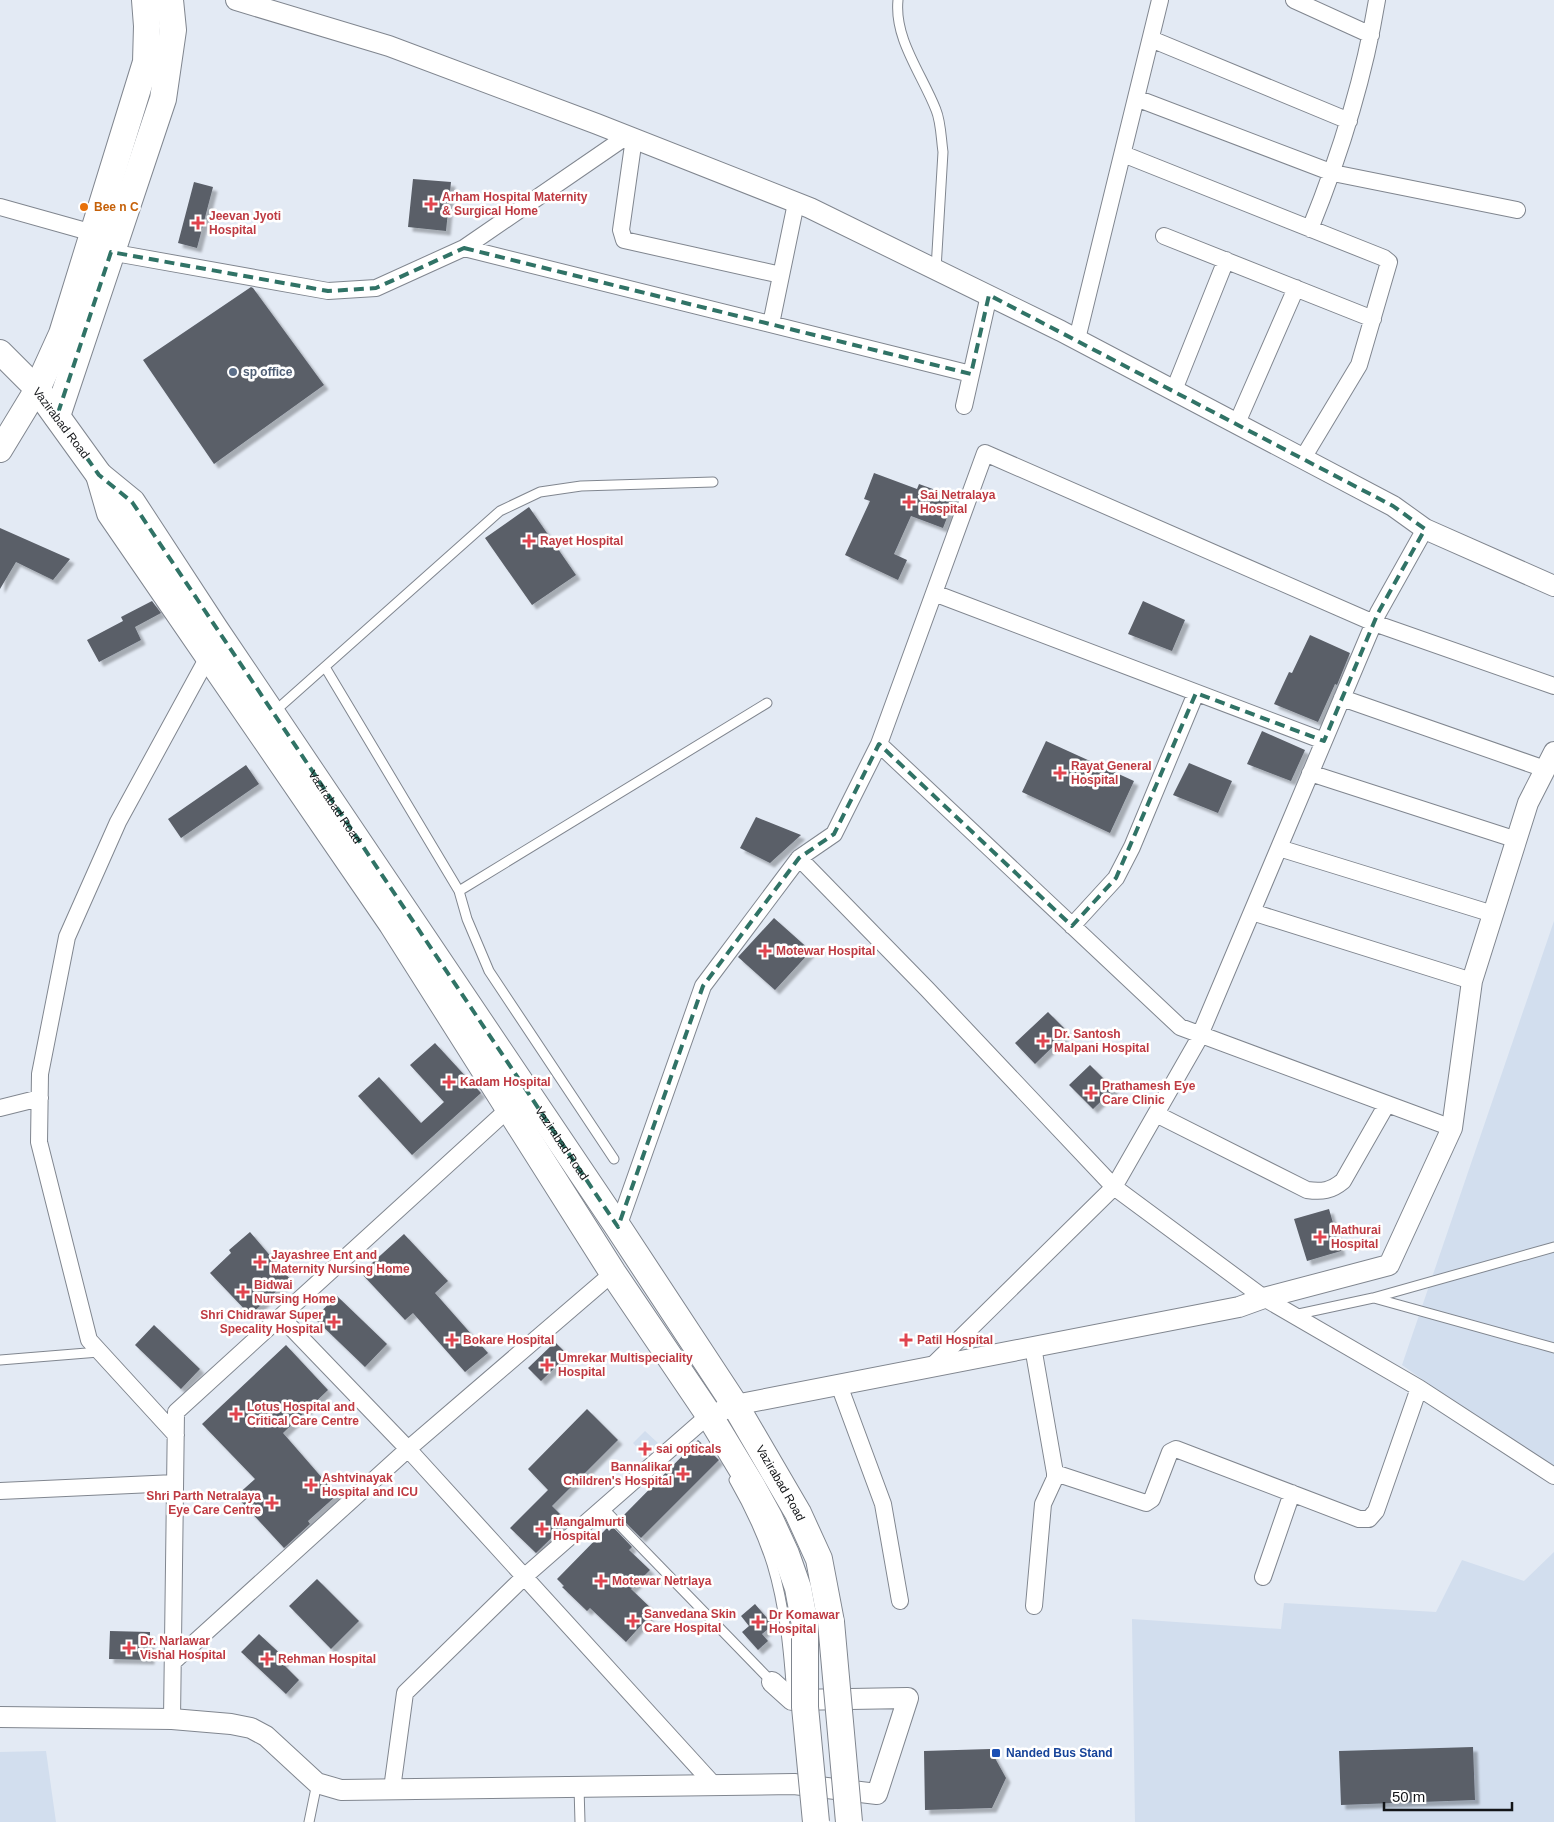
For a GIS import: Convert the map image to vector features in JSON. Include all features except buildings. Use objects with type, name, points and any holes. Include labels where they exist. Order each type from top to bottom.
[{"type":"main road","points":[[57,416],[98,244],[146,62],[147,26],[145,0]]},
{"type":"main road","points":[[0,450],[37,389],[62,334],[98,244],[163,99],[173,30],[170,0]]},
{"type":"main road","name":"Vazirabad Road","points":[[0,352],[37,389],[99,474],[132,502],[272,714],[518,1100],[613,1272],[657,1339],[704,1424],[752,1486],[783,1546],[798,1588],[818,1623],[849,1822]]},
{"type":"main road","name":"Vazirabad Road","points":[[99,474],[110,514],[392,924],[518,1100],[618,1227],[735,1405],[798,1512],[819,1559],[818,1623],[805,1707],[816,1822]]},
{"type":"main road","points":[[657,1339],[681,1323]]},
{"type":"street","points":[[236,0],[389,46],[630,137],[796,203],[1077,339],[1392,506],[1426,529],[1554,586]]},
{"type":"street","points":[[1077,339],[1160,0]]},
{"type":"street","points":[[1294,0],[1371,35]]},
{"type":"street","points":[[1310,229],[1333,173],[1349,121],[1371,35],[1377,0]]},
{"type":"street","points":[[1151,38],[1349,121]]},
{"type":"street","points":[[1136,98],[1333,173],[1517,210]]},
{"type":"street","points":[[0,207],[98,244],[328,291],[376,288],[464,248],[630,137]]},
{"type":"street","points":[[630,137],[622,230],[624,240],[781,275]]},
{"type":"street","points":[[1122,154],[1384,258],[1389,262],[1359,365],[1303,458]]},
{"type":"street","points":[[771,324],[796,203]]},
{"type":"street","points":[[1164,236],[1373,318]]},
{"type":"street","points":[[464,248],[971,374]]},
{"type":"street","points":[[1174,390],[1226,260]]},
{"type":"street","points":[[1237,423],[1296,288]]},
{"type":"street","points":[[964,406],[989,295]]},
{"type":"street","points":[[618,1227],[703,986],[800,858],[834,834],[879,744],[985,453],[1374,623],[1554,686]]},
{"type":"street","points":[[932,1367],[1114,1187],[1201,1034],[1374,623],[1426,529]]},
{"type":"street","points":[[934,593],[1324,742]]},
{"type":"street","points":[[176,1435],[89,1340],[39,1142],[40,1074],[67,937],[118,822],[208,657]]},
{"type":"street","points":[[1072,926],[1116,878],[1132,847],[1196,693]]},
{"type":"street","points":[[392,1790],[405,1693],[524,1577],[603,1508],[704,1424],[735,1405],[1239,1307],[1264,1298],[1389,1265],[1452,1128],[1472,981],[1528,803],[1550,760],[1342,698]]},
{"type":"street","points":[[879,744],[1180,1027],[1452,1128]]},
{"type":"street","points":[[1310,773],[1516,840]]},
{"type":"street","points":[[1279,848],[1493,914]]},
{"type":"street","points":[[800,858],[1114,1187],[1264,1298],[1418,1388],[1554,1476]]},
{"type":"street","points":[[1252,912],[1472,981]]},
{"type":"street","points":[[0,1108],[40,1098]]},
{"type":"street","points":[[172,1719],[176,1412],[518,1100]]},
{"type":"street","points":[[1156,1114],[1307,1190],[1321,1192],[1334,1189],[1343,1181],[1387,1104]]},
{"type":"street","points":[[173,1662],[408,1449],[613,1272]]},
{"type":"street","points":[[281,1316],[408,1449],[714,1785]]},
{"type":"street","points":[[1033,1347],[1055,1473],[1043,1504],[1034,1606]]},
{"type":"street","points":[[840,1385],[883,1504],[900,1601]]},
{"type":"street","points":[[1055,1473],[1146,1503],[1152,1499],[1170,1452],[1176,1449],[1359,1520],[1370,1519],[1373,1516],[1418,1388]]},
{"type":"street","points":[[0,1491],[175,1483]]},
{"type":"street","points":[[1263,1577],[1292,1493]]},
{"type":"street","points":[[0,1717],[172,1719],[231,1724],[251,1728],[266,1736],[317,1782],[342,1790],[794,1784],[877,1794],[908,1698],[792,1700],[772,1682]]},
{"type":"lane","points":[[898,0],[898,20],[901,34],[937,112],[941,133],[943,152],[936,270]]},
{"type":"lane","points":[[272,714],[500,511],[540,492],[581,486],[713,482]]},
{"type":"lane","points":[[325,667],[458,891],[467,919],[489,971],[614,1159]]},
{"type":"lane","points":[[458,891],[767,704]]},
{"type":"lane","points":[[1293,1315],[1373,1298],[1554,1247]]},
{"type":"lane","points":[[1373,1298],[1554,1348]]},
{"type":"lane","points":[[0,1360],[99,1352]]},
{"type":"lane","points":[[728,1471],[761,1535],[772,1565],[781,1603],[792,1700]]},
{"type":"lane","points":[[603,1508],[772,1682]]},
{"type":"lane","points":[[309,1822],[317,1782]]},
{"type":"lane","points":[[580,1787],[580,1822]]},
{"type":"highlighted area","points":[[464,248],[971,374],[989,295],[1393,506],[1425,529],[1378,613],[1324,741],[1196,693],[1116,878],[1072,926],[879,744],[834,834],[799,858],[703,986],[618,1227],[132,502],[99,475],[57,416],[111,252],[328,291],[376,288]]},
{"type":"shaded area","points":[[1554,921],[1554,1473],[1402,1365]]},
{"type":"shaded area","name":"sai opticals","points":[[645,1431],[658,1443],[645,1456],[633,1443]]},
{"type":"shaded area","points":[[1554,1552],[1554,1822],[1135,1822],[1132,1619],[1281,1629],[1284,1603],[1436,1612],[1462,1560],[1524,1581]]},
{"type":"shaded area","points":[[46,1751],[56,1822],[0,1822],[0,1752]]},
{"type":"place","name":"Arham Hospital Maternity & Surgical Home","points":[[431,204]]},
{"type":"place","name":"Bee n C","points":[[84,207]]},
{"type":"place","name":"Jeevan Jyoti Hospital","points":[[198,223]]},
{"type":"place","name":"sp office","points":[[233,372]]},
{"type":"place","name":"Sai Netralaya Hospital","points":[[909,502]]},
{"type":"place","name":"Rayet Hospital","points":[[529,541]]},
{"type":"place","name":"Rayat General Hospital","points":[[1060,773]]},
{"type":"place","name":"Motewar Hospital","points":[[765,951]]},
{"type":"place","name":"Dr. Santosh Malpani Hospital","points":[[1043,1041]]},
{"type":"place","name":"Kadam Hospital","points":[[449,1082]]},
{"type":"place","name":"Prathamesh Eye Care Clinic","points":[[1091,1093]]},
{"type":"place","name":"Mathurai Hospital","points":[[1320,1237]]},
{"type":"place","name":"Jayashree Ent and Maternity Nursing Home","points":[[260,1262]]},
{"type":"place","name":"Bidwai Nursing Home","points":[[243,1292]]},
{"type":"place","name":"Shri Chidrawar Super Specality Hospital","points":[[334,1322]]},
{"type":"place","name":"Bokare Hospital","points":[[452,1340]]},
{"type":"place","name":"Patil Hospital","points":[[906,1340]]},
{"type":"place","name":"Umrekar Multispeciality Hospital","points":[[547,1365]]},
{"type":"place","name":"Lotus Hospital and Critical Care Centre","points":[[236,1414]]},
{"type":"place","name":"sai opticals","points":[[645,1449]]},
{"type":"place","name":"Bannalikar Children's Hospital","points":[[683,1474]]},
{"type":"place","name":"Ashtvinayak Hospital and ICU","points":[[311,1485]]},
{"type":"place","name":"Shri Parth Netralaya Eye Care Centre","points":[[272,1503]]},
{"type":"place","name":"Mangalmurti Hospital","points":[[542,1529]]},
{"type":"place","name":"Motewar Netrlaya","points":[[601,1581]]},
{"type":"place","name":"Sanvedana Skin Care Hospital","points":[[633,1621]]},
{"type":"place","name":"Dr Komawar Hospital","points":[[758,1622]]},
{"type":"place","name":"Dr. Narlawar Vishal Hospital","points":[[129,1648]]},
{"type":"place","name":"Rehman Hospital","points":[[267,1659]]},
{"type":"place","name":"Nanded Bus Stand","points":[[996,1753]]}]
